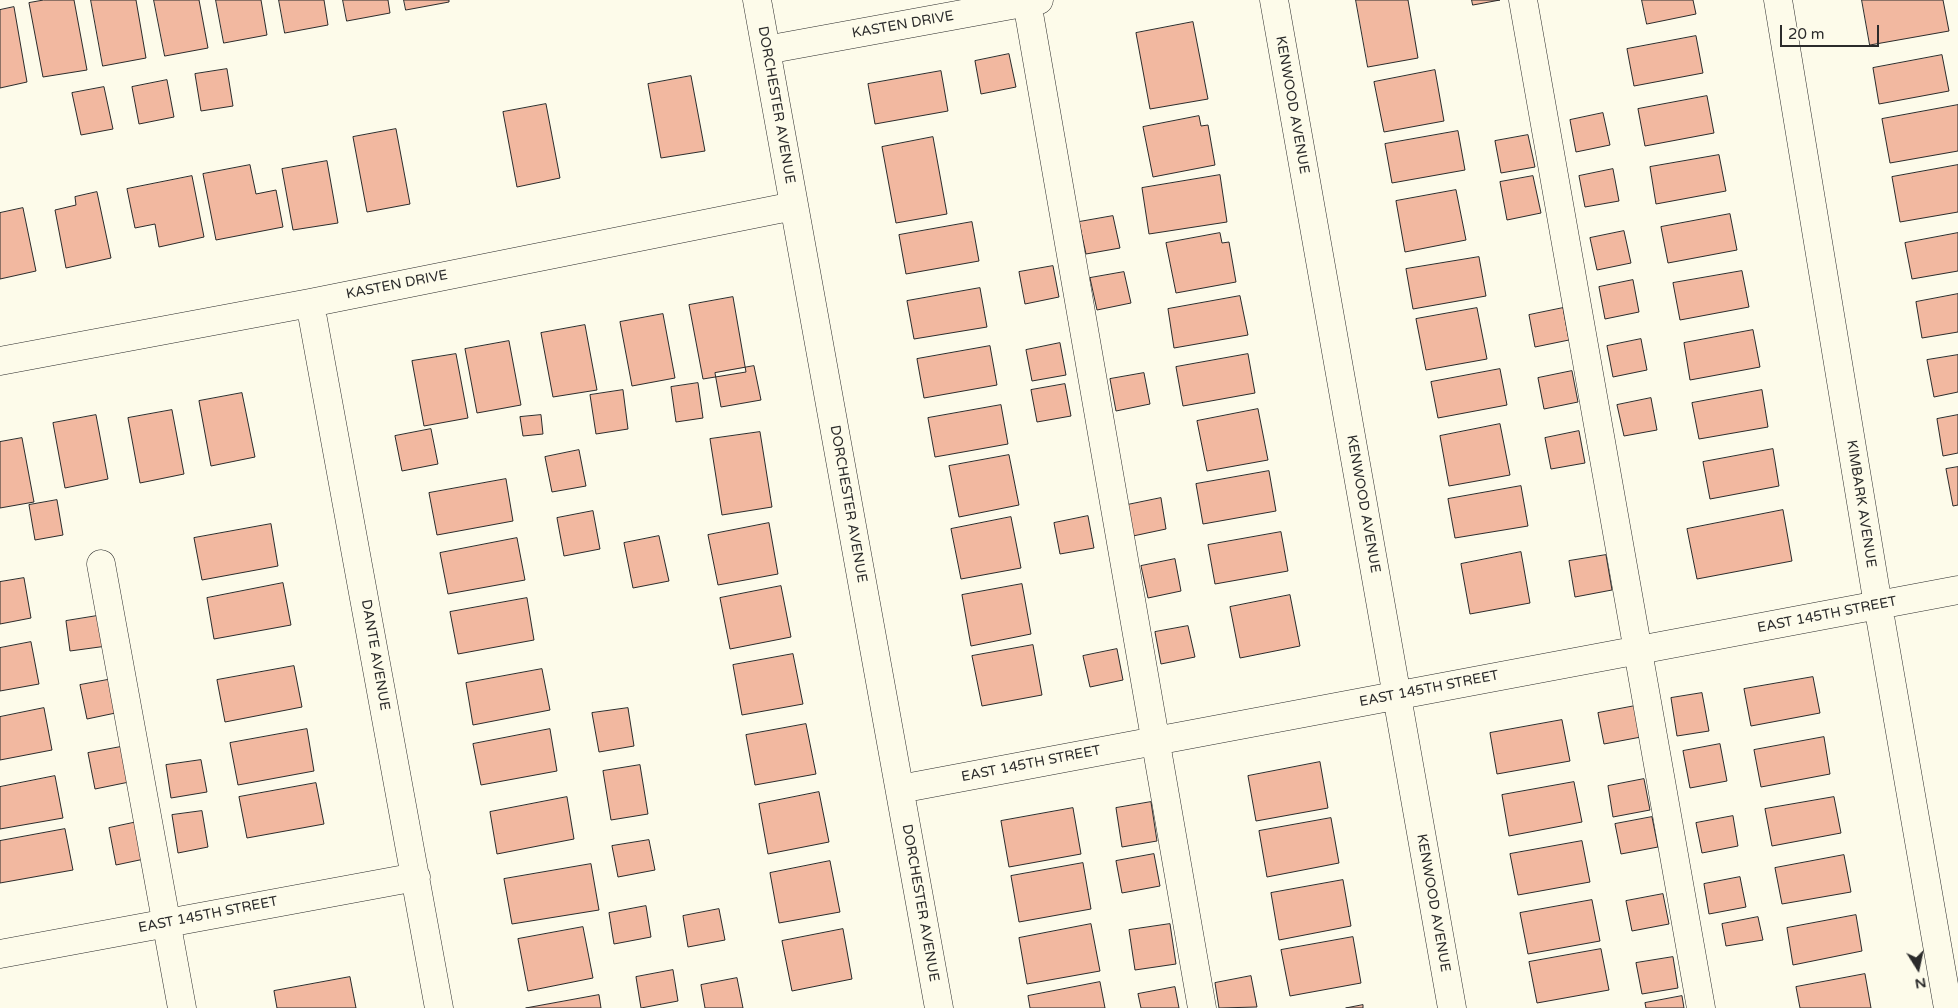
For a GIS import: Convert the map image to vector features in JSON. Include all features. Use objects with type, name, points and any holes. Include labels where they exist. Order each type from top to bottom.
[{"type":"street","name":"DORCHESTER AVENUE","points":[[757,0],[939,1008]]},
{"type":"street","name":"KENWOOD AVENUE","points":[[1274,0],[1452,1008]]},
{"type":"street","points":[[1523,0],[1701,1008]]},
{"type":"street","name":"KIMBARK AVENUE","points":[[1778,0],[1878,605],[1948,1008]]},
{"type":"street","name":"KASTEN DRIVE","points":[[766,50],[1033,1]]},
{"type":"street","points":[[1033,1],[1155,741],[1202,1008]]},
{"type":"street","name":"KASTEN DRIVE","points":[[0,361],[794,206]]},
{"type":"street","name":"DANTE AVENUE","points":[[310,302],[439,1008]]},
{"type":"street","points":[[101,564],[182,1008]]},
{"type":"street","name":"EAST 145TH STREET","points":[[900,789],[1958,590]]},
{"type":"street","name":"EAST 145TH STREET","points":[[0,954],[416,877]]},
{"type":"building","points":[[44,0],[74,0],[87,70],[43,77],[29,3]]},
{"type":"building","points":[[91,0],[136,0],[146,58],[103,66]]},
{"type":"building","points":[[154,0],[199,0],[208,48],[165,56]]},
{"type":"building","points":[[216,0],[261,0],[267,35],[224,43]]},
{"type":"building","points":[[279,0],[324,0],[328,25],[285,33]]},
{"type":"building","points":[[343,0],[388,0],[390,13],[347,21]]},
{"type":"building","points":[[404,0],[449,0],[449,2],[406,10]]},
{"type":"building","points":[[1356,0],[1408,0],[1418,58],[1368,67]]},
{"type":"building","points":[[1472,0],[1500,0],[1473,5]]},
{"type":"building","points":[[1642,0],[1693,0],[1696,14],[1647,24]]},
{"type":"building","points":[[1862,0],[1943,0],[1949,31],[1870,45]]},
{"type":"building","points":[[14,7],[27,82],[0,88],[0,10]]},
{"type":"building","points":[[1193,22],[1208,99],[1150,109],[1136,33]]},
{"type":"building","points":[[1696,36],[1703,73],[1634,86],[1627,49]]},
{"type":"building","points":[[1009,54],[1016,87],[981,94],[975,61]]},
{"type":"building","points":[[1942,55],[1949,91],[1879,104],[1873,68]]},
{"type":"building","points":[[227,69],[233,106],[201,111],[195,74]]},
{"type":"building","points":[[1435,70],[1444,121],[1384,132],[1374,82]]},
{"type":"building","points":[[941,71],[948,111],[875,124],[868,84]]},
{"type":"building","points":[[691,76],[705,151],[661,158],[648,84]]},
{"type":"building","points":[[167,80],[174,117],[139,124],[132,87]]},
{"type":"building","points":[[104,87],[113,129],[81,135],[72,93]]},
{"type":"building","points":[[1707,96],[1714,133],[1645,146],[1638,109]]},
{"type":"building","points":[[546,104],[560,178],[517,187],[503,112]]},
{"type":"building","points":[[1958,105],[1958,151],[1890,163],[1882,119]]},
{"type":"building","points":[[1603,113],[1610,145],[1576,152],[1570,120]]},
{"type":"building","points":[[1199,116],[1201,126],[1208,125],[1215,165],[1153,177],[1143,127]]},
{"type":"building","points":[[396,129],[410,204],[367,212],[353,137]]},
{"type":"building","points":[[1458,131],[1465,170],[1392,183],[1385,144]]},
{"type":"building","points":[[1528,135],[1535,167],[1501,173],[1495,141]]},
{"type":"building","points":[[933,137],[947,214],[896,223],[882,147]]},
{"type":"building","points":[[1719,155],[1726,191],[1656,204],[1650,167]]},
{"type":"building","points":[[327,161],[338,223],[293,230],[282,169]]},
{"type":"building","points":[[250,165],[256,194],[276,190],[283,227],[216,240],[203,174]]},
{"type":"building","points":[[1958,165],[1958,212],[1900,222],[1892,177]]},
{"type":"building","points":[[1613,169],[1619,201],[1585,207],[1579,176]]},
{"type":"building","points":[[1220,175],[1227,222],[1149,234],[1142,188]]},
{"type":"building","points":[[192,176],[204,237],[159,247],[155,224],[135,228],[127,189]]},
{"type":"building","points":[[1533,176],[1541,213],[1507,220],[1500,182]]},
{"type":"building","points":[[1456,190],[1466,240],[1405,252],[1396,201]]},
{"type":"building","points":[[97,192],[111,258],[66,268],[55,210],[76,205],[75,197]]},
{"type":"building","points":[[23,208],[36,271],[0,279],[0,213]]},
{"type":"building","points":[[1730,214],[1737,250],[1668,263],[1661,227]]},
{"type":"building","points":[[1113,216],[1120,248],[1086,254],[1079,222]]},
{"type":"building","points":[[972,222],[979,261],[906,274],[899,235]]},
{"type":"building","points":[[1624,231],[1631,263],[1597,270],[1590,238]]},
{"type":"building","points":[[1220,233],[1222,243],[1229,242],[1236,282],[1176,293],[1166,243]]},
{"type":"building","points":[[1958,233],[1958,271],[1912,279],[1905,243]]},
{"type":"building","points":[[1479,257],[1486,296],[1413,309],[1406,269]]},
{"type":"building","points":[[1053,266],[1059,297],[1025,304],[1019,272]]},
{"type":"building","points":[[1742,271],[1749,307],[1680,320],[1673,283]]},
{"type":"building","points":[[1124,272],[1131,303],[1097,310],[1090,278]]},
{"type":"building","points":[[1633,280],[1639,312],[1605,319],[1599,287]]},
{"type":"building","points":[[980,288],[987,327],[914,339],[907,301]]},
{"type":"building","points":[[1958,294],[1958,332],[1922,338],[1916,302]]},
{"type":"building","points":[[1240,296],[1248,335],[1174,348],[1168,309]]},
{"type":"building","points":[[733,297],[746,372],[703,379],[689,305]]},
{"type":"building","points":[[1477,308],[1487,359],[1426,370],[1416,319]]},
{"type":"building","points":[[1563,308],[1569,340],[1535,347],[1529,315]]},
{"type":"building","points":[[663,314],[675,378],[632,386],[620,322]]},
{"type":"building","points":[[585,325],[597,390],[553,397],[541,333]]},
{"type":"building","points":[[1753,330],[1760,367],[1690,380],[1684,343]]},
{"type":"building","points":[[1641,339],[1647,370],[1613,377],[1607,346]]},
{"type":"building","points":[[509,341],[521,405],[477,413],[465,349]]},
{"type":"building","points":[[1060,343],[1066,375],[1032,381],[1026,350]]},
{"type":"building","points":[[990,346],[997,385],[924,398],[917,359]]},
{"type":"building","points":[[456,354],[468,418],[424,426],[412,361]]},
{"type":"building","points":[[1248,354],[1255,393],[1183,406],[1176,367]]},
{"type":"building","points":[[1958,355],[1958,392],[1934,397],[1927,360]]},
{"type":"building","points":[[754,366],[761,400],[721,407],[715,373]]},
{"type":"building","points":[[1500,369],[1507,405],[1438,418],[1431,382]]},
{"type":"building","points":[[1572,371],[1578,402],[1544,409],[1538,378]]},
{"type":"building","points":[[1144,373],[1150,404],[1116,411],[1110,379]]},
{"type":"building","points":[[698,383],[703,418],[676,422],[671,387]]},
{"type":"building","points":[[1065,384],[1071,416],[1037,422],[1031,390]]},
{"type":"building","points":[[623,390],[628,429],[596,434],[590,395]]},
{"type":"building","points":[[1762,390],[1768,427],[1699,439],[1692,403]]},
{"type":"building","points":[[242,393],[255,457],[211,466],[199,401]]},
{"type":"building","points":[[1651,398],[1657,430],[1624,436],[1617,405]]},
{"type":"building","points":[[1001,405],[1008,444],[935,457],[928,418]]},
{"type":"building","points":[[1258,409],[1268,460],[1207,471],[1197,421]]},
{"type":"building","points":[[172,410],[184,474],[140,483],[128,418]]},
{"type":"building","points":[[96,415],[108,479],[65,488],[53,423]]},
{"type":"building","points":[[541,415],[543,434],[523,436],[520,417]]},
{"type":"building","points":[[1958,415],[1958,453],[1943,456],[1937,419]]},
{"type":"building","points":[[1500,424],[1510,475],[1449,486],[1440,436]]},
{"type":"building","points":[[431,429],[438,464],[402,471],[395,436]]},
{"type":"building","points":[[1579,431],[1585,463],[1551,469],[1545,438]]},
{"type":"building","points":[[760,432],[772,507],[722,515],[710,439]]},
{"type":"building","points":[[22,438],[34,502],[0,508],[0,442]]},
{"type":"building","points":[[1773,449],[1779,486],[1710,499],[1703,462]]},
{"type":"building","points":[[579,450],[586,486],[552,492],[545,457]]},
{"type":"building","points":[[1009,455],[1019,505],[959,517],[949,466]]},
{"type":"building","points":[[1958,467],[1958,505],[1953,506],[1946,469]]},
{"type":"building","points":[[1269,471],[1276,511],[1203,524],[1196,484]]},
{"type":"building","points":[[506,479],[513,521],[437,535],[429,493]]},
{"type":"building","points":[[1521,486],[1528,526],[1455,538],[1448,499]]},
{"type":"building","points":[[1161,498],[1166,529],[1133,536],[1127,505]]},
{"type":"building","points":[[57,500],[63,535],[35,540],[29,505]]},
{"type":"building","points":[[1783,510],[1792,561],[1697,579],[1687,529]]},
{"type":"building","points":[[593,511],[600,549],[564,556],[557,518]]},
{"type":"building","points":[[1088,516],[1094,548],[1060,554],[1054,523]]},
{"type":"building","points":[[1011,517],[1021,568],[961,579],[951,529]]},
{"type":"building","points":[[769,523],[778,574],[718,585],[708,535]]},
{"type":"building","points":[[271,524],[278,566],[202,580],[194,538]]},
{"type":"building","points":[[1281,532],[1288,571],[1215,584],[1208,545]]},
{"type":"building","points":[[659,536],[669,581],[633,588],[624,543]]},
{"type":"building","points":[[517,538],[525,580],[448,594],[440,553]]},
{"type":"building","points":[[1521,552],[1530,603],[1470,614],[1461,564]]},
{"type":"building","points":[[1606,555],[1612,590],[1575,597],[1569,561]]},
{"type":"building","points":[[1175,559],[1181,591],[1148,598],[1141,566]]},
{"type":"building","points":[[24,578],[31,618],[0,624],[0,582]]},
{"type":"building","points":[[283,583],[291,625],[214,639],[207,598]]},
{"type":"building","points":[[1022,584],[1031,634],[971,646],[962,595]]},
{"type":"building","points":[[781,586],[791,637],[730,649],[720,598]]},
{"type":"building","points":[[1290,595],[1300,646],[1240,658],[1230,607]]},
{"type":"building","points":[[527,598],[534,640],[458,654],[450,612]]},
{"type":"building","points":[[103,615],[107,646],[70,651],[66,621]]},
{"type":"building","points":[[1188,626],[1195,657],[1161,664],[1155,632]]},
{"type":"building","points":[[31,642],[39,684],[0,691],[0,648]]},
{"type":"building","points":[[1033,645],[1042,695],[982,706],[972,656]]},
{"type":"building","points":[[1117,649],[1123,680],[1090,687],[1083,656]]},
{"type":"building","points":[[793,654],[803,704],[742,715],[733,665]]},
{"type":"building","points":[[294,666],[302,707],[225,722],[217,680]]},
{"type":"building","points":[[542,669],[550,710],[473,725],[466,683]]},
{"type":"building","points":[[1813,677],[1820,713],[1751,726],[1744,689]]},
{"type":"building","points":[[118,678],[125,711],[87,719],[80,685]]},
{"type":"building","points":[[1702,693],[1709,731],[1677,736],[1671,698]]},
{"type":"building","points":[[1635,706],[1641,737],[1604,744],[1598,713]]},
{"type":"building","points":[[44,708],[52,750],[0,760],[0,717]]},
{"type":"building","points":[[628,708],[634,746],[599,752],[592,713]]},
{"type":"building","points":[[1562,720],[1570,761],[1497,774],[1490,733]]},
{"type":"building","points":[[806,724],[816,774],[755,785],[746,735]]},
{"type":"building","points":[[307,729],[314,771],[238,785],[230,743]]},
{"type":"building","points":[[550,729],[557,771],[481,785],[473,744]]},
{"type":"building","points":[[1824,737],[1830,774],[1761,787],[1754,750]]},
{"type":"building","points":[[1720,744],[1727,781],[1690,788],[1683,751]]},
{"type":"building","points":[[126,746],[134,781],[95,789],[88,753]]},
{"type":"building","points":[[201,760],[207,792],[171,798],[166,765]]},
{"type":"building","points":[[1320,762],[1328,808],[1256,821],[1248,776]]},
{"type":"building","points":[[640,765],[648,814],[611,820],[603,771]]},
{"type":"building","points":[[55,776],[63,818],[0,829],[0,787]]},
{"type":"building","points":[[1644,779],[1650,810],[1613,817],[1608,786]]},
{"type":"building","points":[[1574,782],[1582,822],[1509,836],[1502,795]]},
{"type":"building","points":[[316,783],[324,824],[247,838],[239,797]]},
{"type":"building","points":[[819,792],[829,842],[768,854],[759,804]]},
{"type":"building","points":[[567,797],[574,839],[497,854],[490,812]]},
{"type":"building","points":[[1834,797],[1841,833],[1772,846],[1765,809]]},
{"type":"building","points":[[1151,802],[1157,841],[1122,847],[1116,808]]},
{"type":"building","points":[[1073,808],[1081,854],[1009,867],[1001,821]]},
{"type":"building","points":[[202,811],[208,847],[178,853],[172,815]]},
{"type":"building","points":[[1733,816],[1738,846],[1702,853],[1696,823]]},
{"type":"building","points":[[1652,817],[1658,847],[1621,854],[1615,824]]},
{"type":"building","points":[[1331,818],[1339,863],[1267,877],[1259,831]]},
{"type":"building","points":[[142,821],[149,858],[116,865],[109,828]]},
{"type":"building","points":[[65,829],[73,870],[0,883],[0,841]]},
{"type":"building","points":[[649,840],[655,870],[618,877],[612,846]]},
{"type":"building","points":[[1582,841],[1590,882],[1518,895],[1510,854]]},
{"type":"building","points":[[1154,854],[1160,886],[1122,893],[1116,861]]},
{"type":"building","points":[[1844,855],[1851,892],[1782,904],[1775,868]]},
{"type":"building","points":[[830,861],[840,912],[779,923],[770,873]]},
{"type":"building","points":[[1083,863],[1091,909],[1019,922],[1011,876]]},
{"type":"building","points":[[591,864],[599,910],[512,924],[504,879]]},
{"type":"building","points":[[1740,877],[1746,907],[1709,914],[1704,884]]},
{"type":"building","points":[[1343,880],[1351,926],[1279,940],[1271,893]]},
{"type":"building","points":[[1663,894],[1669,924],[1632,931],[1626,901]]},
{"type":"building","points":[[1592,900],[1600,941],[1528,954],[1520,913]]},
{"type":"building","points":[[646,906],[651,937],[614,944],[609,913]]},
{"type":"building","points":[[719,909],[725,940],[688,947],[683,916]]},
{"type":"building","points":[[1856,915],[1862,951],[1793,965],[1787,928]]},
{"type":"building","points":[[1758,917],[1763,940],[1726,946],[1722,924]]},
{"type":"building","points":[[1091,924],[1100,971],[1027,984],[1019,938]]},
{"type":"building","points":[[1170,924],[1176,964],[1135,970],[1129,930]]},
{"type":"building","points":[[583,927],[593,978],[528,991],[518,939]]},
{"type":"building","points":[[843,929],[852,979],[792,991],[782,941]]},
{"type":"building","points":[[1353,937],[1361,983],[1290,996],[1281,950]]},
{"type":"building","points":[[1601,949],[1609,990],[1537,1003],[1529,962]]},
{"type":"building","points":[[1673,957],[1678,988],[1642,994],[1636,963]]},
{"type":"building","points":[[673,970],[678,1001],[641,1008],[636,977]]},
{"type":"building","points":[[1865,974],[1871,1008],[1800,1008],[1796,987]]},
{"type":"building","points":[[1251,976],[1257,1007],[1219,1008],[1215,983]]},
{"type":"building","points":[[350,977],[356,1008],[277,1008],[274,991]]},
{"type":"building","points":[[737,978],[743,1008],[705,1008],[701,985]]},
{"type":"building","points":[[1100,982],[1105,1008],[1030,1008],[1028,996]]},
{"type":"building","points":[[1175,987],[1179,1008],[1141,1008],[1138,994]]},
{"type":"building","points":[[599,995],[601,1008],[526,1008]]},
{"type":"building","points":[[1682,996],[1684,1008],[1646,1008],[1645,1003]]},
{"type":"building","points":[[1363,1005],[1363,1008],[1346,1008]]}]
